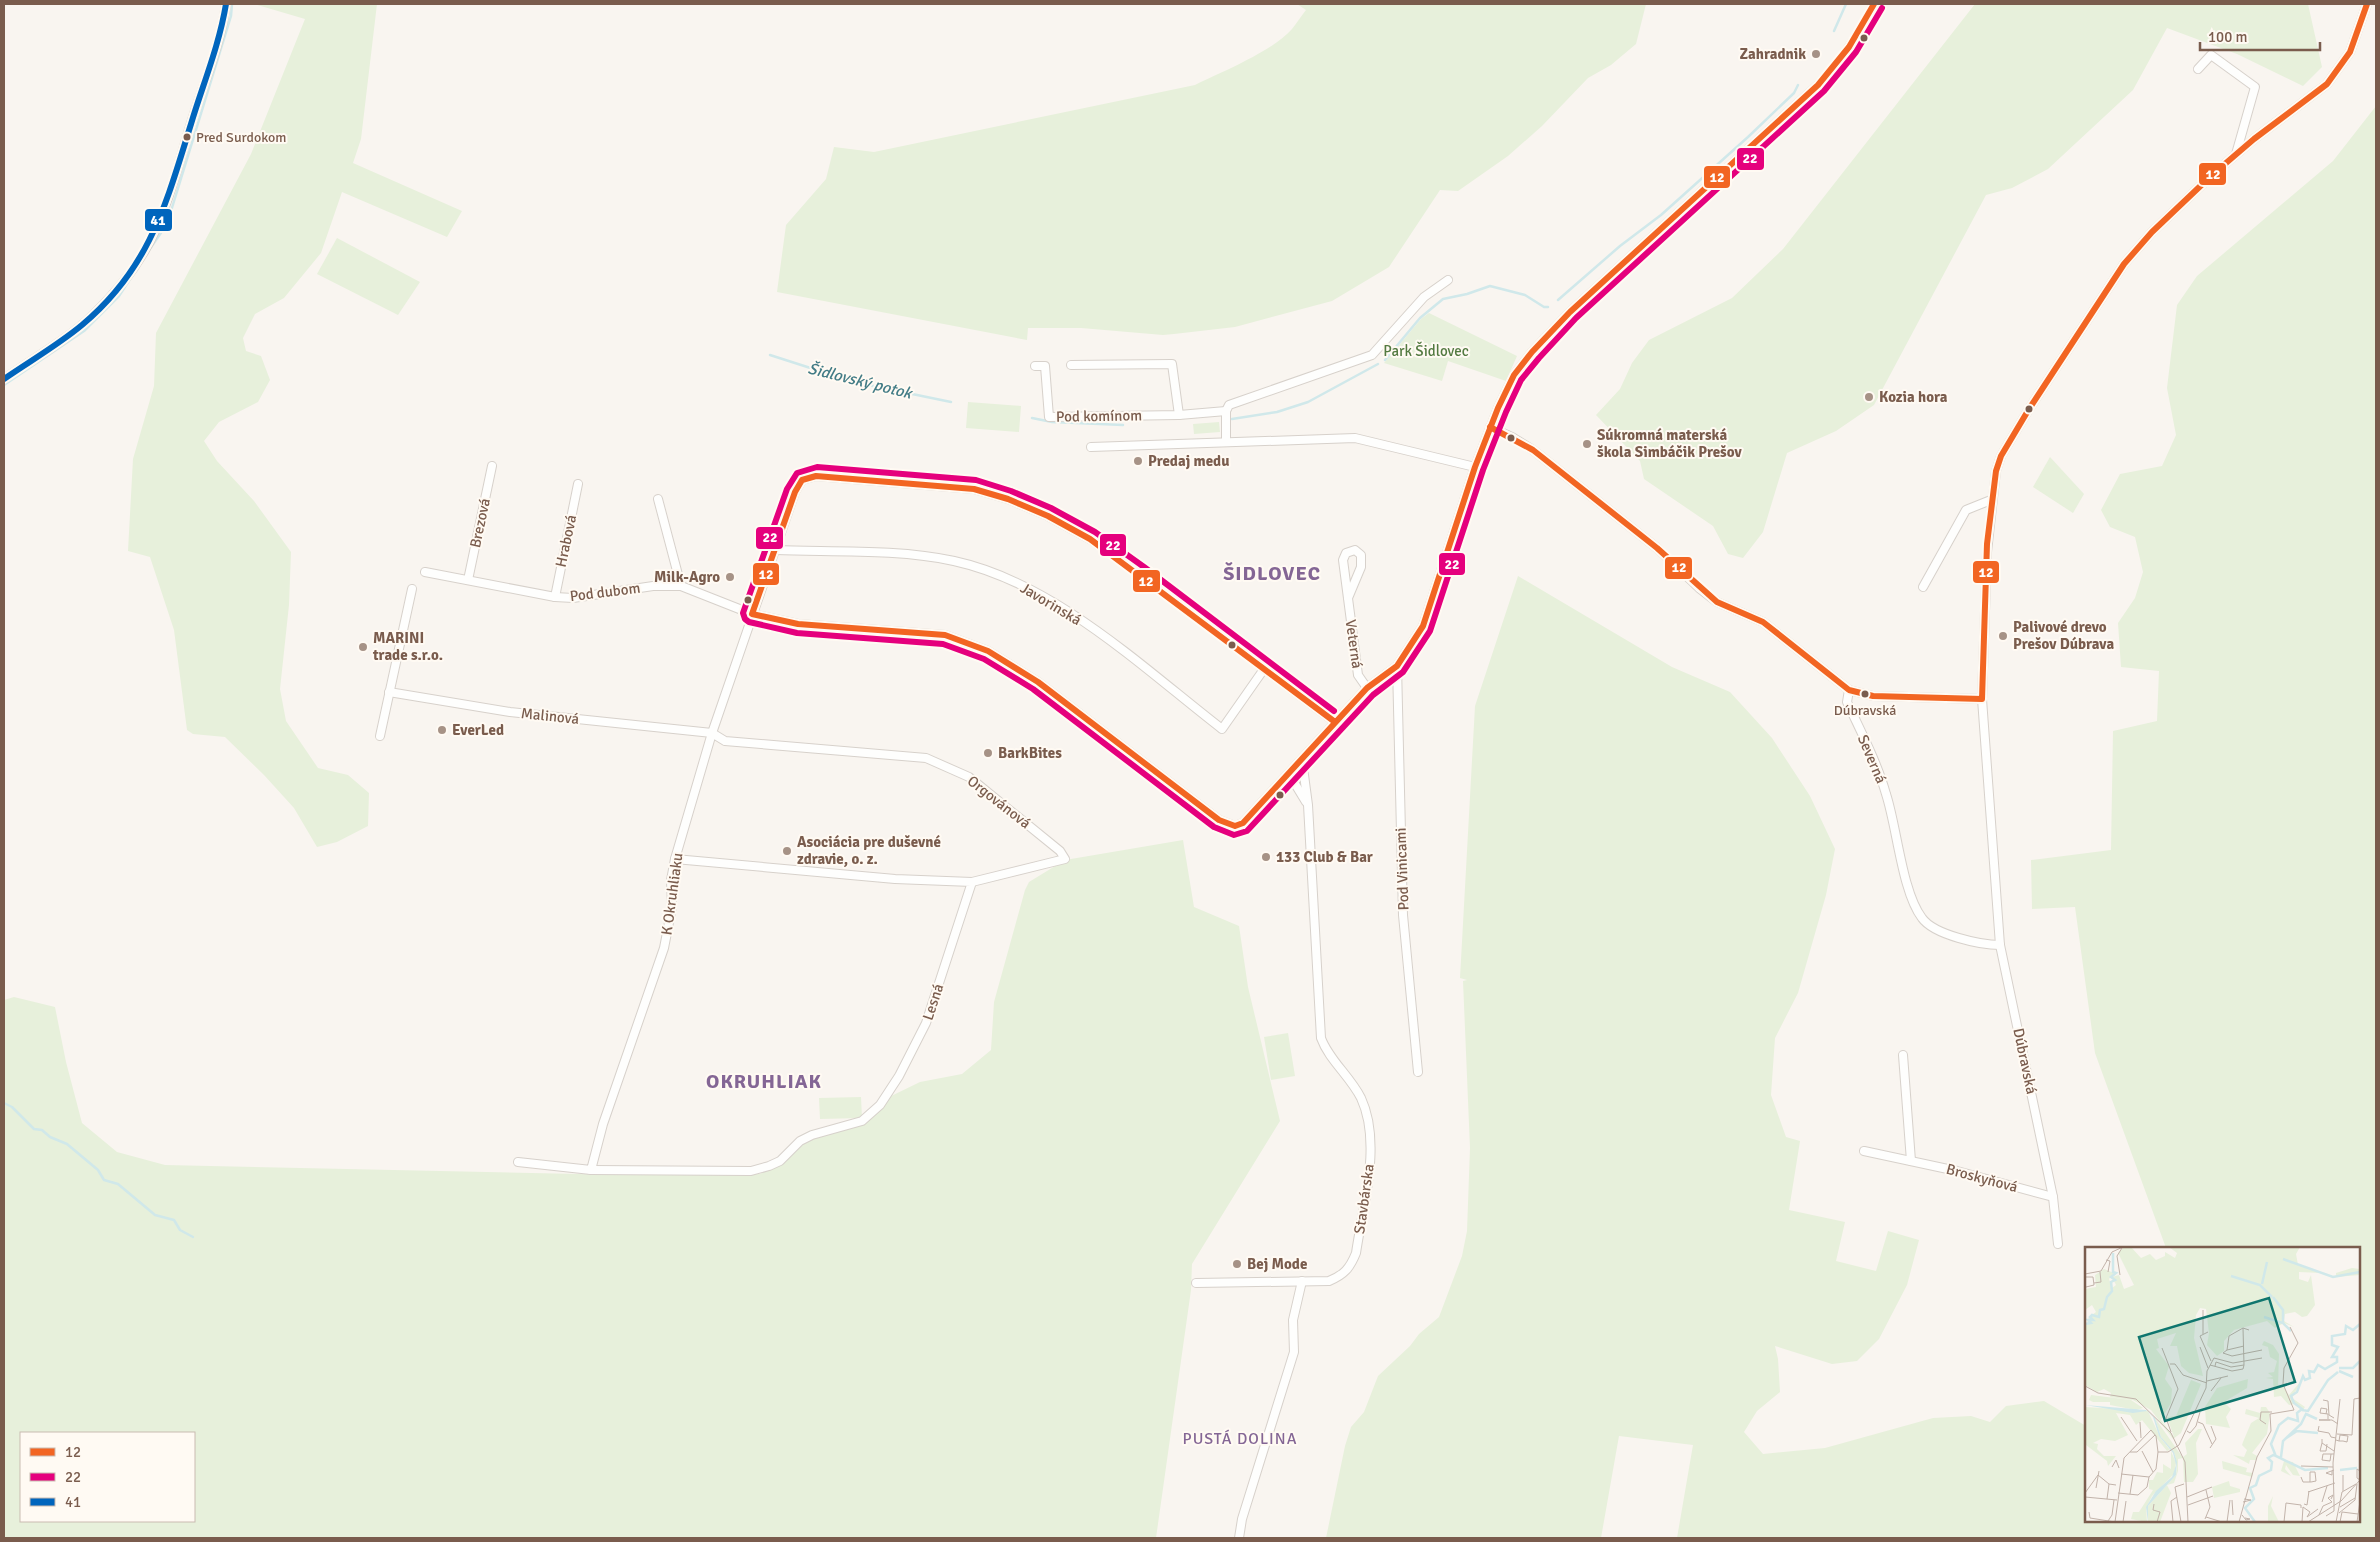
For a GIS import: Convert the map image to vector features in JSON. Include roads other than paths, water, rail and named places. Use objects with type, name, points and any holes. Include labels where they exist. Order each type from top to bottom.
[{"type":"street","points":[[4,379],[92,316],[118,287],[147,246],[161,216],[175,175],[220,32],[226,4]]},
{"type":"street","points":[[1302,760],[1366,688],[1397,666],[1423,626],[1490,426],[1514,376],[1532,352],[1570,312],[1818,85],[1840,62],[1859,34],[1874,4]]},
{"type":"street","name":"Dúbravská","points":[[2058,1244],[2053,1198],[2000,946],[1982,699],[1984,600],[1991,500],[1996,472],[2001,456],[2029,409],[2124,264],[2152,232],[2236,154],[2327,84],[2350,52],[2367,4]]},
{"type":"street","points":[[2198,69],[2211,54],[2255,87],[2236,154]]},
{"type":"street","points":[[1226,442],[1226,411],[1229,405],[1372,355],[1424,297],[1448,280]]},
{"type":"street","points":[[1071,365],[1172,364],[1180,415]]},
{"type":"street","name":"Pod komínom","points":[[1035,366],[1046,366],[1049,417],[1180,415],[1226,411]]},
{"type":"street","points":[[1490,426],[1518,440],[1578,484],[1657,548],[1699,588],[1717,602],[1763,622],[1848,690],[1873,696],[1982,699]]},
{"type":"street","points":[[1091,447],[1354,438],[1475,467]]},
{"type":"street","name":"Brezová","points":[[468,580],[492,466]]},
{"type":"street","name":"K Okruhliaku","points":[[590,1170],[606,1115],[664,948],[672,907],[671,880],[675,859],[712,733],[795,492],[802,480],[816,476],[974,490],[1008,499],[1048,516],[1090,539],[1264,669]]},
{"type":"street","name":"Hrabová","points":[[555,597],[578,484]]},
{"type":"street","points":[[658,500],[681,586]]},
{"type":"street","points":[[1923,586],[1966,510],[1991,500]]},
{"type":"street","name":"Javorinská","points":[[776,550],[916,556],[954,561],[997,574],[1040,594],[1074,616],[1222,729],[1264,669]]},
{"type":"street","name":"Veterná","points":[[1348,598],[1362,561],[1361,555],[1352,550],[1346,553],[1343,560],[1358,675],[1366,688]]},
{"type":"street","name":"Pod dubom","points":[[425,572],[555,597],[573,598],[652,586],[681,586],[752,614],[798,624],[945,635],[988,651],[1038,682],[1227,824],[1235,826],[1243,823],[1302,760]]},
{"type":"street","points":[[380,736],[412,589]]},
{"type":"street","name":"Pod Vinicami","points":[[1397,666],[1403,915],[1418,1072]]},
{"type":"street","points":[[1264,669],[1335,722]]},
{"type":"street","name":"Severná","points":[[1848,690],[1847,702],[1886,794],[1913,902],[1923,920],[1937,930],[1984,945],[2000,946]]},
{"type":"street","name":"Malinová","points":[[389,692],[510,712],[712,733]]},
{"type":"street","name":"Orgovánová","points":[[712,733],[724,741],[926,758],[969,777],[1060,851],[1065,859],[972,882]]},
{"type":"street","name":"Stavbárska","points":[[1196,1283],[1329,1281],[1342,1275],[1351,1265],[1356,1253],[1370,1158],[1371,1138],[1368,1115],[1360,1096],[1325,1049],[1321,1038],[1308,805],[1302,760]]},
{"type":"street","name":"Stavbárska","points":[[1289,774],[1308,805]]},
{"type":"street","points":[[675,859],[895,879],[972,882]]},
{"type":"street","name":"Lesná","points":[[590,1170],[751,1171],[780,1161],[800,1142],[812,1135],[862,1121],[872,1114],[899,1076],[926,1023],[972,882]]},
{"type":"street","points":[[1903,1055],[1911,1161]]},
{"type":"street","name":"Broskyňová","points":[[1864,1151],[1957,1171],[2053,1198]]},
{"type":"street","points":[[518,1162],[590,1170]]},
{"type":"street","points":[[1239,1538],[1242,1520],[1294,1352],[1293,1320],[1302,1281]]},
{"type":"waterway","points":[[145,256],[167,224],[231,16],[232,4]]},
{"type":"waterway","name":"Šidlovský potok","points":[[1834,31],[1846,4]]},
{"type":"waterway","name":"Šidlovský potok","points":[[1558,300],[1620,246],[1661,215],[1748,137],[1794,93],[1798,85]]},
{"type":"waterway","points":[[4,385],[84,331],[119,296],[134,273]]},
{"type":"waterway","name":"Šidlovský potok","points":[[1385,360],[1420,318],[1443,299],[1467,294],[1490,286],[1525,295],[1544,307],[1548,307]]},
{"type":"waterway","name":"Šidlovský potok","points":[[770,355],[854,382],[951,402]]},
{"type":"waterway","name":"Šidlovský potok","points":[[1232,419],[1277,412],[1308,402],[1378,364]]},
{"type":"waterway","name":"Šidlovský potok","points":[[1032,418],[1052,422],[1123,425]]},
{"type":"waterway","points":[[4,1103],[12,1107],[34,1129],[42,1130],[50,1137],[67,1144],[98,1170],[104,1180],[118,1184],[155,1215],[174,1220],[180,1230],[193,1237]]},
{"type":"place","name":"Zahradnik","points":[[1816,54]]},
{"type":"place","name":"Pred Surdokom","points":[[187,137]]},
{"type":"place","name":"Kozia hora","points":[[1869,397]]},
{"type":"place","name":"Súkromná materská škola Simbáčik Prešov","points":[[1587,444]]},
{"type":"place","name":"Predaj medu","points":[[1138,461]]},
{"type":"place","name":"Milk-Agro","points":[[730,577]]},
{"type":"place","name":"Palivové drevo Prešov Dúbrava","points":[[2003,636]]},
{"type":"place","name":"MARINI trade s.r.o.","points":[[363,647]]},
{"type":"place","name":"Dúbravská","points":[[1865,694]]},
{"type":"place","name":"EverLed","points":[[442,730]]},
{"type":"place","name":"BarkBites","points":[[988,753]]},
{"type":"place","name":"Asociácia pre duševné zdravie, o. z.","points":[[787,851]]},
{"type":"place","name":"133 Club & Bar","points":[[1266,857]]},
{"type":"place","name":"Bej Mode","points":[[1237,1264]]},
{"type":"district","name":"ŠIDLOVEC","points":[[1272,573]]},
{"type":"district","name":"OKRUHLIAK","points":[[764,1081]]},
{"type":"district","name":"PUSTÁ DOLINA","points":[[1240,1438]]},
{"type":"park label","name":"Park Šidlovec","points":[[1426,351]]}]
